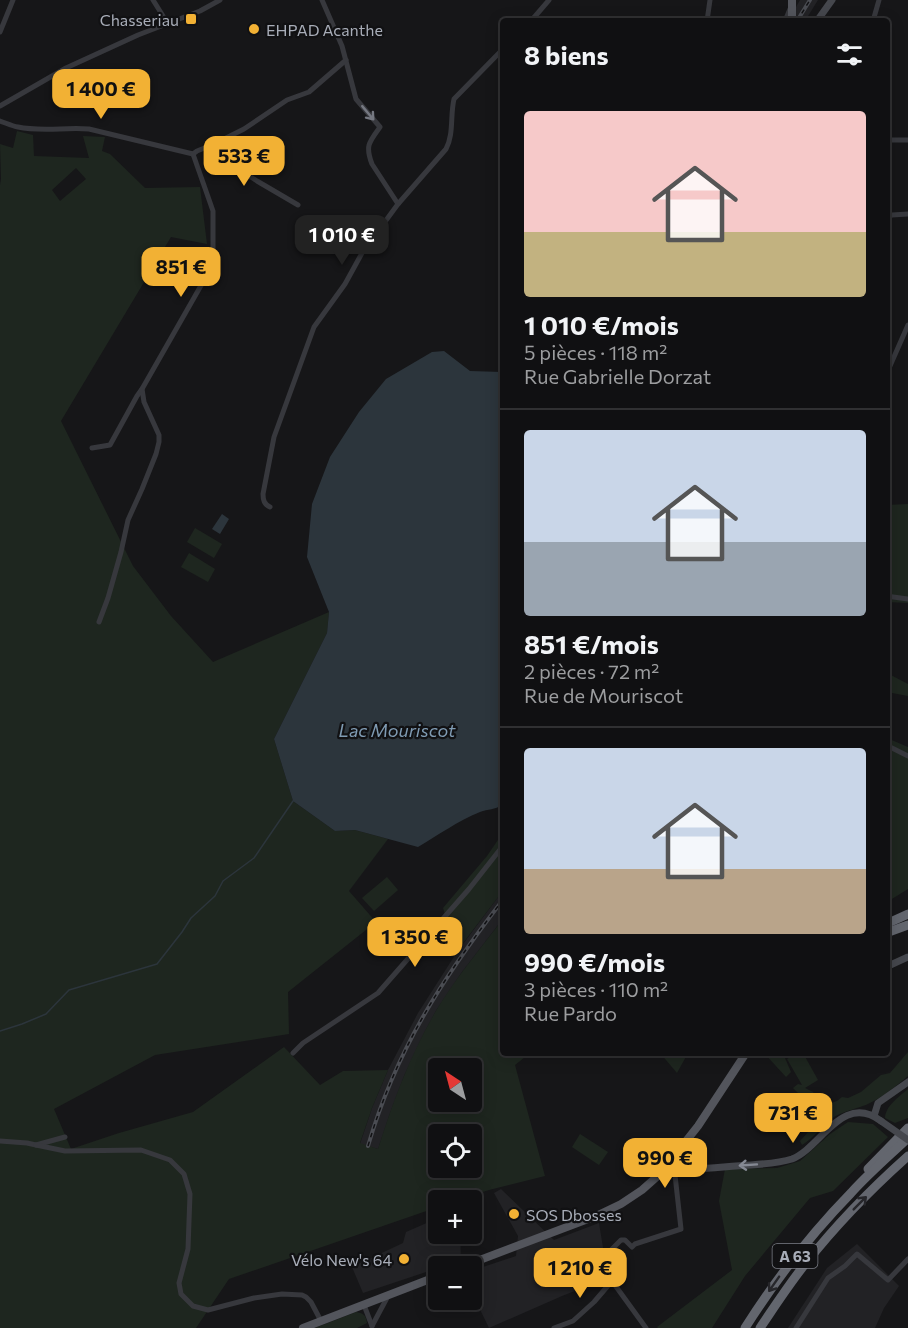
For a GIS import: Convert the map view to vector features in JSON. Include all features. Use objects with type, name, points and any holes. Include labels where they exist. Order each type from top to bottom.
[{"type":"highway","points":[[890,932],[908,925]]},
{"type":"highway","points":[[852,1191],[856,1182],[872,1164],[908,1128]]},
{"type":"highway","name":"A 63","points":[[745,1328],[790,1263],[852,1191],[908,1139]]},
{"type":"highway","name":"A 63","points":[[760,1328],[798,1273],[826,1239],[908,1156]]},
{"type":"highway","points":[[895,1168],[908,1164]]},
{"type":"main road","points":[[792,18],[793,0]]},
{"type":"main road","points":[[672,1158],[739,1056]]},
{"type":"main road","points":[[482,1259],[596,1215],[621,1204],[642,1190],[660,1174],[698,1126],[744,1056]]},
{"type":"main road","points":[[303,1328],[428,1280]]},
{"type":"street","points":[[0,32],[2,21],[13,0]]},
{"type":"street","points":[[153,0],[168,24]]},
{"type":"street","points":[[0,106],[66,68],[219,0]]},
{"type":"street","points":[[322,0],[342,46],[356,99],[380,127],[368,144],[369,158],[398,204]]},
{"type":"street","points":[[534,18],[549,0]]},
{"type":"street","points":[[707,18],[710,0]]},
{"type":"street","points":[[785,18],[793,0]]},
{"type":"street","points":[[819,18],[832,0]]},
{"type":"street","points":[[874,18],[879,0]]},
{"type":"street","points":[[270,507],[263,500],[263,494],[274,437],[314,327],[345,284],[362,253],[398,204],[446,149],[450,141],[454,99],[500,55]]},
{"type":"street","points":[[0,121],[17,127],[35,129],[89,129],[193,154],[244,129],[287,100],[309,92],[346,60]]},
{"type":"street","points":[[890,140],[908,140]]},
{"type":"street","points":[[212,145],[223,159],[257,182],[298,205]]},
{"type":"street","points":[[92,448],[110,445],[211,268],[213,211],[193,154]]},
{"type":"street","points":[[890,216],[908,214]]},
{"type":"street","points":[[890,366],[908,325]]},
{"type":"street","points":[[99,622],[120,556],[128,520],[159,442],[159,435],[144,402],[142,389]]},
{"type":"street","points":[[890,597],[908,599]]},
{"type":"street","points":[[890,748],[908,756]]},
{"type":"street","points":[[293,1053],[303,1043],[378,993],[500,849]]},
{"type":"street","points":[[890,965],[908,957]]},
{"type":"street","points":[[861,1113],[908,1082]]},
{"type":"street","points":[[874,1116],[878,1103]]},
{"type":"street","points":[[698,1126],[686,1146],[685,1160],[688,1165],[696,1169],[774,1163],[794,1158],[807,1149],[828,1128],[853,1114],[874,1116],[908,1139]]},
{"type":"street","points":[[36,1144],[66,1137]]},
{"type":"street","points":[[0,1141],[36,1144],[65,1151],[141,1150],[170,1160],[184,1174],[190,1194],[188,1249],[179,1283],[181,1294],[193,1306],[208,1310],[254,1298],[282,1294],[302,1295],[312,1302],[321,1321]]},
{"type":"street","points":[[646,1328],[612,1281],[607,1259],[609,1252],[621,1240],[625,1240],[632,1247],[681,1229],[675,1175],[678,1170],[688,1165]]},
{"type":"street","points":[[796,1328],[828,1278],[857,1254],[888,1280],[908,1259]]},
{"type":"street","points":[[554,1328],[573,1321],[612,1281]]},
{"type":"street","points":[[372,1327],[388,1295]]},
{"type":"street","points":[[364,1305],[372,1327]]},
{"type":"shaded area","points":[[800,0],[818,0],[807,18],[796,18],[796,7]]},
{"type":"shaded area","points":[[17,131],[33,135],[34,156],[89,158],[83,136],[105,137],[102,151],[110,154],[145,188],[200,187],[207,244],[171,237],[61,421],[133,566],[171,616],[213,662],[329,612],[327,633],[274,739],[293,801],[335,831],[355,830],[388,839],[349,891],[376,922],[288,992],[289,1034],[155,1055],[54,1109],[71,1149],[193,1112],[284,1047],[320,1085],[343,1071],[388,1070],[360,1143],[378,1149],[403,1078],[437,1009],[500,923],[500,1056],[526,1056],[515,1065],[545,1176],[482,1192],[482,1190],[428,1190],[428,1210],[229,1279],[196,1328],[0,1328],[0,144],[13,148]],"holes":[[[76,168],[86,179],[60,201],[52,190]]]},
{"type":"shaded area","points":[[908,504],[908,603],[890,602],[890,505]]},
{"type":"shaded area","points":[[195,528],[222,544],[214,558],[187,542]]},
{"type":"shaded area","points":[[189,553],[215,569],[208,582],[181,567]]},
{"type":"shaded area","points":[[890,675],[908,684],[908,696],[890,691]]},
{"type":"shaded area","points":[[890,739],[908,747],[908,889],[890,900]]},
{"type":"shaded area","points":[[500,837],[500,895],[457,951],[443,908]]},
{"type":"shaded area","points":[[387,877],[398,890],[374,911],[362,898]]},
{"type":"shaded area","points":[[500,895],[500,923],[462,972],[424,1033],[404,1076],[378,1149],[360,1144],[388,1070],[418,1013],[457,952]]},
{"type":"shaded area","points":[[908,1052],[908,1076],[873,1102],[834,1117],[802,1145],[800,1141],[821,1118],[793,1088],[798,1084],[802,1085],[787,1059],[792,1056],[805,1056],[818,1080],[805,1088],[813,1092],[825,1105],[861,1092],[881,1075],[890,1073]]},
{"type":"shaded area","points":[[663,1056],[686,1056],[677,1073]]},
{"type":"shaded area","points":[[767,1056],[787,1056],[785,1058],[791,1072],[786,1077]]},
{"type":"shaded area","points":[[908,1089],[908,1118],[895,1123],[885,1118],[890,1105]]},
{"type":"shaded area","points":[[848,1122],[873,1124],[888,1137],[833,1191],[810,1198],[745,1276],[712,1328],[658,1328],[732,1270],[719,1201],[725,1169],[777,1168],[800,1161],[830,1134]]},
{"type":"shaded area","points":[[580,1134],[608,1152],[599,1165],[572,1147]]},
{"type":"shaded area","points":[[501,1189],[554,1240],[599,1223],[608,1278],[489,1328],[480,1310],[482,1267],[516,1256],[518,1236],[494,1193]]},
{"type":"shaded area","points":[[428,1222],[428,1244],[460,1244],[461,1256],[428,1256],[428,1271],[363,1293],[352,1267],[403,1243],[406,1232]]},
{"type":"shaded area","points":[[857,1244],[899,1286],[884,1308],[875,1328],[788,1328],[827,1268]]},
{"type":"shaded area","points":[[356,1312],[364,1315],[367,1323],[357,1328],[315,1328]]},
{"type":"water","name":"Lac Mouriscot","points":[[444,351],[470,371],[500,372],[500,806],[480,812],[418,847],[355,830],[335,831],[293,801],[274,739],[327,633],[329,612],[307,557],[312,504],[330,457],[359,412],[386,379],[432,352]]},
{"type":"water","points":[[222,514],[229,519],[220,534],[212,529]]},
{"type":"waterway","points":[[0,1031],[46,1014],[69,990],[157,964],[191,918],[215,896],[223,881],[254,858],[293,801]]},
{"type":"railway","points":[[799,18],[810,0]]},
{"type":"railway","points":[[368,1146],[392,1078],[423,1017],[460,959],[500,904]]},
{"type":"place","name":"Chasseriau","points":[[191,19]]},
{"type":"place","name":"EHPAD Acanthe","points":[[254,29]]},
{"type":"place","name":"SOS Dbosses","points":[[514,1214]]},
{"type":"place","name":"Vélo New's 64","points":[[404,1259]]}]
